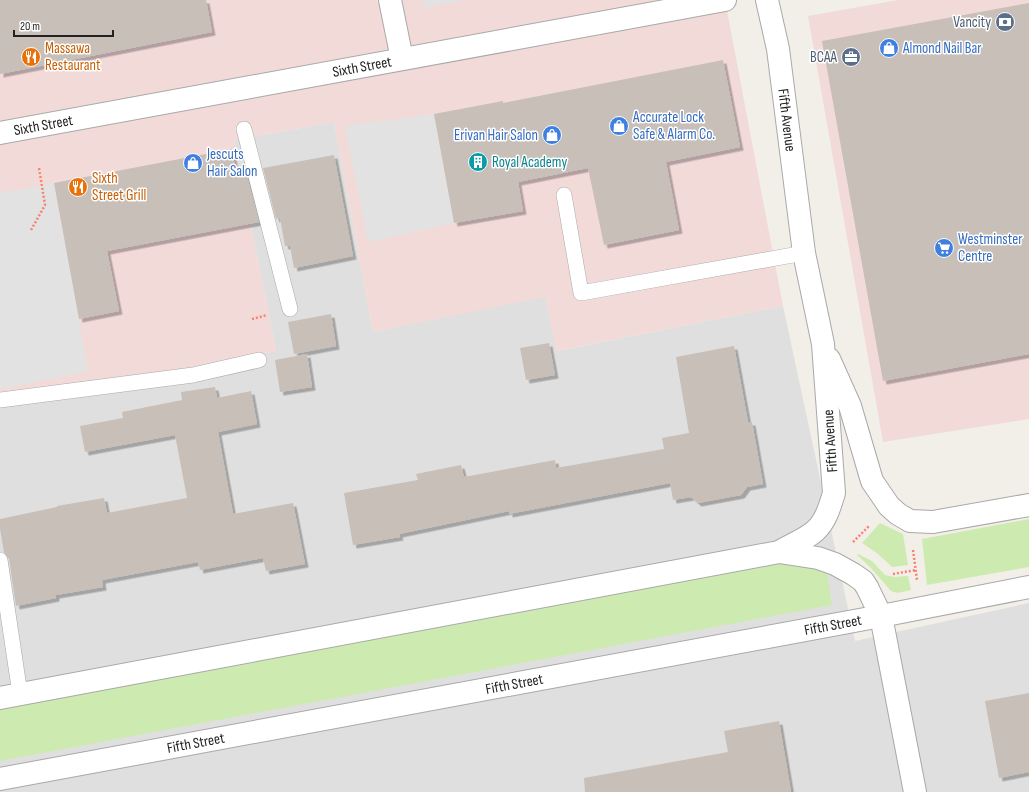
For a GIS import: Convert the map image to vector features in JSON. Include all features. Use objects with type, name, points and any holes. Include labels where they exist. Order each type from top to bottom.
[{"type":"street","points":[[390,0],[402,59]]},
{"type":"street","name":"Sixth Street","points":[[0,133],[725,0]]},
{"type":"street","name":"Fifth Avenue","points":[[767,0],[778,49],[804,253],[823,344],[834,493],[829,511],[814,532],[779,552]]},
{"type":"street","points":[[823,344],[850,406],[872,481],[889,506],[898,514],[910,521],[933,522],[1029,505]]},
{"type":"street","points":[[10,696],[779,552],[818,558],[853,574],[867,587],[881,616],[915,792]]},
{"type":"street","name":"Fifth Street","points":[[0,779],[881,616],[1029,587]]},
{"type":"lane","points":[[244,129],[290,309]]},
{"type":"lane","points":[[564,195],[581,293],[804,253]]},
{"type":"lane","points":[[0,400],[192,375],[259,360]]},
{"type":"lane","points":[[0,560],[10,696]]},
{"type":"path","points":[[31,230],[45,205],[39,168]]},
{"type":"path","points":[[851,544],[874,521]]},
{"type":"path","points":[[913,548],[918,585]]},
{"type":"shaded area","points":[[0,0],[377,0],[378,4],[395,0],[725,0],[783,306],[556,351],[545,297],[373,332],[334,122],[234,140],[276,351],[0,408]]},
{"type":"shaded area","points":[[423,0],[465,0],[424,8]]},
{"type":"shaded area","name":"Westminster Centre","points":[[898,0],[1029,0],[1029,419],[883,442],[808,16]]},
{"type":"shaded area","points":[[434,114],[454,223],[368,242],[345,126]]},
{"type":"shaded area","points":[[334,122],[373,332],[545,296],[557,351],[783,306],[855,641],[1029,603],[1029,792],[0,792],[0,408],[276,351],[234,140]]},
{"type":"shaded area","points":[[54,183],[88,371],[6,388],[0,387],[0,193]]},
{"type":"green space","points":[[1029,519],[1029,567],[927,585],[922,539]]},
{"type":"green space","points":[[880,523],[903,534],[908,565],[892,567],[878,554],[862,543]]},
{"type":"green space","points":[[858,554],[872,561],[885,575],[894,577],[908,576],[911,590],[897,593],[891,591],[870,567],[857,555]]},
{"type":"green space","points":[[782,562],[801,562],[827,571],[832,605],[0,761],[0,707]]},
{"type":"building","points":[[0,0],[206,0],[212,32],[0,74]]},
{"type":"building","name":"Westminster Centre","points":[[1029,3],[1029,354],[883,381],[822,41]]},
{"type":"building","points":[[723,60],[740,147],[666,162],[679,230],[604,245],[588,168],[518,182],[523,211],[454,223],[434,114],[503,101],[503,103]]},
{"type":"building","points":[[232,149],[236,173],[246,172],[259,222],[107,251],[119,311],[79,319],[54,183]]},
{"type":"building","points":[[334,155],[353,256],[294,268],[290,246],[285,246],[280,218],[276,219],[263,168]]},
{"type":"building","points":[[331,314],[336,346],[294,354],[288,322]]},
{"type":"building","points":[[549,343],[555,375],[526,380],[520,348]]},
{"type":"building","points":[[734,346],[748,422],[752,422],[763,484],[747,487],[741,495],[698,503],[691,497],[673,500],[670,483],[509,514],[509,511],[399,534],[400,537],[353,545],[344,493],[418,480],[416,474],[461,465],[464,477],[555,460],[556,468],[664,449],[662,438],[689,433],[676,357]]},
{"type":"building","points":[[307,354],[312,387],[280,392],[275,360]]},
{"type":"building","points":[[215,387],[217,398],[251,391],[257,424],[218,432],[233,514],[293,503],[305,564],[266,571],[263,558],[200,570],[198,562],[102,580],[103,587],[56,595],[56,598],[16,606],[9,559],[4,552],[0,529],[0,519],[57,506],[104,498],[107,513],[187,498],[175,435],[85,452],[80,426],[123,418],[122,412],[182,400],[181,392]]},
{"type":"building","points":[[1029,693],[1029,772],[999,778],[985,701]]},
{"type":"building","points":[[779,721],[791,792],[585,792],[584,778],[728,752],[724,731]]},
{"type":"place","name":"Vancity","points":[[1005,22]]},
{"type":"place","name":"Almond Nail Bar","points":[[889,48]]},
{"type":"place","name":"Massawa Restaurant","points":[[31,57]]},
{"type":"place","name":"BCAA","points":[[851,57]]},
{"type":"place","name":"Accurate Lock Safe & Alarm Co.","points":[[619,126]]},
{"type":"place","name":"Erivan Hair Salon","points":[[552,135]]},
{"type":"place","name":"Royal Academy","points":[[478,162]]},
{"type":"place","name":"Jescuts Hair Salon","points":[[193,163]]},
{"type":"place","name":"Sixth Street Grill","points":[[78,187]]},
{"type":"place","name":"Westminster Centre","points":[[944,248]]}]
